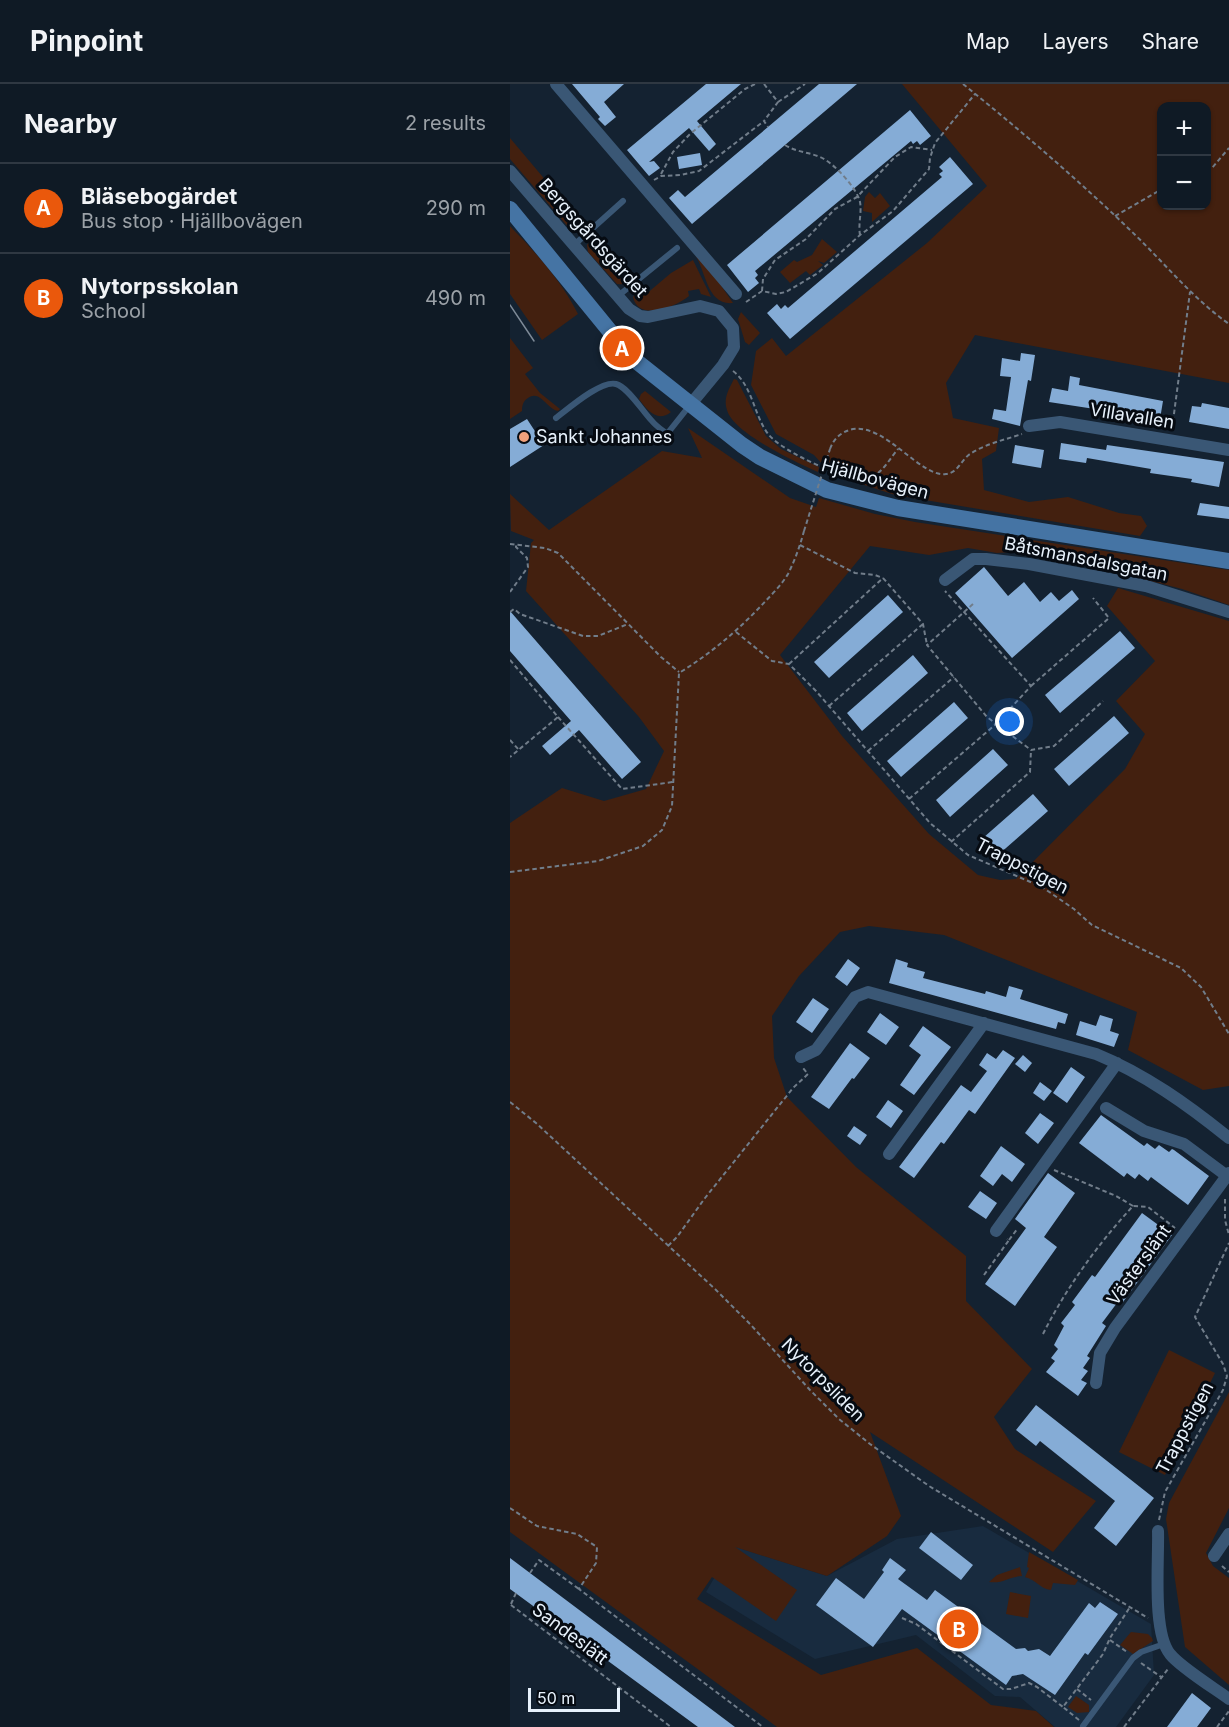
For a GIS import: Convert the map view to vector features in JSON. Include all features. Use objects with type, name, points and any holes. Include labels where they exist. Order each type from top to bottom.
[{"type":"street","points":[[556,84],[736,294]]},
{"type":"street","name":"Bergsgårdsgärdet","points":[[510,171],[629,309],[640,316],[664,315],[700,306],[719,311],[733,328],[734,347],[723,365],[690,405]]},
{"type":"street","name":"Hjällbovägen","points":[[510,209],[631,357],[760,457],[827,490],[929,514],[1229,561]]},
{"type":"street","name":"Villavallen","points":[[1029,426],[1060,422],[1229,450]]},
{"type":"street","name":"Båtsmansdalsgatan","points":[[945,580],[973,559],[997,560],[1146,586],[1229,612]]},
{"type":"street","points":[[801,1057],[816,1050],[855,998],[868,992],[1096,1054],[1156,1084],[1201,1115],[1229,1138]]},
{"type":"street","points":[[889,1154],[984,1023]]},
{"type":"street","points":[[996,1231],[1117,1063]]},
{"type":"street","points":[[1107,1108],[1144,1131],[1184,1144],[1226,1178]]},
{"type":"street","name":"Västerslänt","points":[[1096,1383],[1100,1353],[1226,1178]]},
{"type":"street","points":[[1158,1532],[1159,1619],[1160,1634],[1164,1644],[1175,1659],[1229,1699]]},
{"type":"street","points":[[1214,1556],[1229,1534]]},
{"type":"lane","points":[[573,245],[624,201]]},
{"type":"lane","points":[[618,297],[677,248]]},
{"type":"lane","points":[[556,418],[599,387],[611,384],[618,384],[627,392],[653,423],[667,434],[690,405]]},
{"type":"lane","points":[[1083,1725],[1133,1658],[1141,1652],[1164,1644]]},
{"type":"path","points":[[645,188],[661,176],[673,152],[690,134],[745,89],[755,84]]},
{"type":"path","points":[[764,84],[778,102]]},
{"type":"path","points":[[661,176],[699,171],[764,122],[778,102],[805,84]]},
{"type":"path","points":[[963,84],[1046,153],[1115,216],[1208,309],[1229,324]]},
{"type":"path","points":[[736,294],[743,303],[762,291],[776,294],[786,292],[818,273],[860,235],[892,211],[929,169],[935,143],[975,94]]},
{"type":"path","points":[[764,122],[768,126]]},
{"type":"path","points":[[785,145],[830,162],[853,188],[860,202],[860,235]]},
{"type":"path","points":[[762,291],[763,279],[774,260],[806,239],[835,209],[857,196],[895,157],[911,147],[933,150]]},
{"type":"path","points":[[1211,168],[1229,148]]},
{"type":"path","points":[[1115,216],[1157,191]]},
{"type":"path","points":[[1170,440],[1190,292]]},
{"type":"path","points":[[723,365],[737,374],[767,434],[777,443],[814,463],[839,473],[868,477],[878,472],[898,448]]},
{"type":"path","points":[[680,673],[736,632],[787,576],[800,545],[830,449],[839,434],[857,429],[874,432],[936,473],[947,474],[956,470],[967,456],[978,449],[1025,433],[1029,426]]},
{"type":"path","points":[[510,544],[545,548],[558,553],[680,673]]},
{"type":"path","points":[[510,592],[527,570],[528,562],[523,553],[516,548],[516,544]]},
{"type":"path","points":[[800,545],[855,573],[875,574],[883,578],[923,624],[927,645],[987,717],[1030,750],[1054,746],[1103,701]]},
{"type":"path","points":[[789,664],[883,578]]},
{"type":"path","points":[[945,580],[944,590],[1030,686]]},
{"type":"path","name":"Båtsmansdalsgatan","points":[[909,799],[996,724],[1030,686],[1109,618],[1093,598]]},
{"type":"path","points":[[927,645],[973,604]]},
{"type":"path","points":[[510,612],[514,609],[520,614],[583,636],[598,636],[628,624]]},
{"type":"path","points":[[829,706],[923,624]]},
{"type":"path","name":"Trappstigen","points":[[736,632],[772,661],[789,664],[829,706],[930,823],[951,842],[968,855],[1042,887],[1074,909],[1092,925],[1181,968],[1201,987],[1229,1034]]},
{"type":"path","points":[[510,660],[622,789],[673,782]]},
{"type":"path","points":[[510,873],[598,861],[643,846],[662,830],[672,806],[680,673]]},
{"type":"path","points":[[868,751],[954,677]]},
{"type":"path","points":[[510,757],[558,717]]},
{"type":"path","points":[[510,740],[519,750]]},
{"type":"path","points":[[951,842],[1030,772],[1030,750]]},
{"type":"path","points":[[668,1246],[793,1088],[808,1074]]},
{"type":"path","name":"Nytorpsliden","points":[[510,1102],[536,1123],[668,1246],[750,1324],[839,1419],[870,1444],[928,1486],[1151,1620],[1159,1619]]},
{"type":"path","points":[[1044,1165],[1116,1196],[1133,1206],[1148,1207],[1180,1231]]},
{"type":"path","points":[[1226,1178],[1225,1220],[1229,1235]]},
{"type":"path","points":[[1043,1334],[1058,1304],[1133,1206]]},
{"type":"path","points":[[984,1275],[1018,1228]]},
{"type":"path","points":[[996,1231],[1009,1240]]},
{"type":"path","name":"Trappstigen","points":[[1158,1532],[1165,1492],[1223,1390],[1227,1376],[1223,1364],[1195,1317],[1229,1243]]},
{"type":"path","points":[[1224,1253],[1229,1255]]},
{"type":"path","points":[[510,1508],[537,1526],[577,1534],[597,1548],[596,1563],[579,1589]]},
{"type":"path","points":[[530,1573],[540,1560],[763,1727]]},
{"type":"path","name":"Sandeslätt","points":[[516,1593],[510,1606],[671,1727]]},
{"type":"path","points":[[1063,1707],[1103,1654],[1110,1638],[1130,1607]]},
{"type":"path","points":[[902,1618],[916,1624],[1003,1689],[1029,1683],[1063,1707],[1083,1725]]},
{"type":"path","points":[[1124,1727],[1175,1659]]},
{"type":"path","points":[[1077,1689],[1098,1705]]},
{"type":"path","points":[[1217,1727],[1229,1711]]},
{"type":"shaded area","points":[[902,84],[1229,84],[1229,383],[975,335],[946,383],[953,418],[999,428],[996,451],[982,459],[984,490],[1029,502],[1068,497],[1119,513],[1141,516],[1147,526],[1140,536],[895,495],[831,474],[814,455],[776,434],[751,385],[756,351],[772,338],[786,356],[927,243],[987,186]]},
{"type":"shaded area","points":[[510,138],[585,227],[579,230],[569,228],[510,159]]},
{"type":"shaded area","points":[[869,192],[875,198],[880,193],[890,206],[872,222],[872,213],[863,211],[865,197]]},
{"type":"shaded area","points":[[510,226],[556,278],[578,314],[542,340],[510,294]]},
{"type":"shaded area","points":[[593,236],[631,280],[625,284],[617,284],[588,252],[587,245]]},
{"type":"shaded area","points":[[822,239],[837,252],[824,263],[818,261],[823,265],[810,275],[806,271],[790,283],[780,272],[794,260],[797,262],[812,255]]},
{"type":"shaded area","points":[[691,246],[696,249],[733,303],[723,302],[716,298],[706,282],[695,255],[689,248]]},
{"type":"shaded area","points":[[693,260],[711,297],[701,294],[699,289],[688,291],[689,296],[667,308],[649,311],[636,305],[633,297],[639,288],[645,295],[671,273]]},
{"type":"shaded area","points":[[741,312],[760,333],[749,345],[745,342],[738,319]]},
{"type":"shaded area","points":[[510,338],[533,368],[525,374],[540,393],[560,409],[558,411],[540,398],[532,396],[524,402],[522,411],[510,419]]},
{"type":"shaded area","points":[[734,379],[737,380],[766,436],[781,449],[819,467],[818,472],[767,446],[732,419],[726,402]]},
{"type":"shaded area","points":[[645,391],[671,412],[657,416],[649,411],[639,399]]},
{"type":"shaded area","points":[[688,428],[790,498],[816,507],[819,498],[875,514],[915,522],[1229,570],[1229,605],[1136,577],[1142,572],[1136,569],[1025,551],[997,553],[968,548],[929,555],[870,546],[780,655],[842,736],[929,834],[978,875],[1000,880],[1016,879],[1125,769],[1145,734],[1116,701],[1155,661],[1107,606],[1118,588],[1229,621],[1229,1086],[1203,1090],[1128,1050],[1137,1012],[944,935],[869,926],[840,932],[799,976],[772,1016],[774,1058],[787,1097],[856,1167],[966,1256],[966,1301],[1032,1369],[994,1417],[1015,1449],[1096,1501],[1053,1552],[870,1432],[901,1516],[887,1536],[827,1576],[735,1547],[797,1590],[776,1621],[712,1577],[697,1599],[821,1675],[917,1648],[991,1705],[1036,1711],[1054,1727],[777,1727],[510,1532],[510,823],[562,788],[604,801],[646,789],[664,751],[639,717],[526,591],[531,543],[534,540],[511,531],[510,494],[549,530],[662,451],[702,458]]},
{"type":"shaded area","points":[[1169,1350],[1215,1373],[1165,1475],[1119,1452]]},
{"type":"shaded area","points":[[1229,1392],[1229,1508],[1206,1553],[1213,1566],[1229,1578],[1229,1685],[1185,1647],[1166,1519],[1169,1503]]},
{"type":"shaded area","points":[[983,1526],[1151,1624],[1154,1675],[1116,1727],[1055,1727],[1020,1697],[995,1696],[916,1635],[815,1659],[706,1592],[733,1546],[827,1576],[897,1539]]},
{"type":"shaded area","points":[[1029,1552],[1078,1580],[1075,1585],[1053,1583],[1051,1590],[1025,1577],[1029,1568],[1027,1567]]},
{"type":"shaded area","points":[[1020,1567],[1022,1576],[989,1582],[997,1575]]},
{"type":"shaded area","points":[[1010,1592],[1031,1596],[1028,1618],[1006,1614]]},
{"type":"shaded area","points":[[1131,1632],[1148,1634],[1153,1641],[1133,1654],[1120,1645]]},
{"type":"shaded area","points":[[1076,1696],[1089,1705],[1089,1712],[1077,1713],[1068,1707]]},
{"type":"building","points":[[572,84],[624,84],[604,102],[616,117],[605,126]]},
{"type":"building","points":[[706,84],[741,84],[697,121],[716,144],[709,151],[689,128],[649,162],[654,161],[660,168],[649,176],[627,150]]},
{"type":"building","points":[[819,84],[857,84],[692,224],[669,198],[678,190],[685,197]]},
{"type":"building","points":[[910,110],[931,136],[920,145],[917,141],[913,144],[911,141],[755,271],[758,275],[755,278],[759,283],[748,292],[727,265]]},
{"type":"building","points":[[700,153],[702,165],[679,169],[677,157]]},
{"type":"building","points":[[950,157],[973,184],[790,339],[767,313],[777,304],[781,309],[785,305],[788,308],[942,177],[939,174],[943,171],[939,167]]},
{"type":"building","points":[[1021,353],[1035,355],[1020,426],[992,419],[994,409],[1006,411],[1011,377],[1000,376],[1002,358],[1020,361]]},
{"type":"building","points":[[1070,376],[1080,378],[1079,385],[1163,401],[1160,419],[1049,402],[1052,388],[1068,391]]},
{"type":"building","points":[[1202,403],[1229,408],[1229,429],[1189,422],[1192,406],[1201,407]]},
{"type":"building","name":"Sankt Johannes","points":[[527,419],[544,445],[510,467],[510,429]]},
{"type":"building","points":[[1061,443],[1106,450],[1107,445],[1224,462],[1219,487],[1191,482],[1192,479],[1150,473],[1151,469],[1087,458],[1086,463],[1059,459]]},
{"type":"building","points":[[1015,445],[1044,450],[1041,468],[1012,463]]},
{"type":"building","points":[[1200,503],[1229,507],[1229,519],[1197,515]]},
{"type":"building","points":[[984,567],[1008,596],[1024,582],[1040,602],[1051,592],[1059,601],[1072,590],[1079,599],[1012,658],[955,593]]},
{"type":"building","points":[[888,595],[903,612],[829,678],[814,662]]},
{"type":"building","points":[[510,611],[641,762],[622,779],[579,730],[550,755],[542,746],[571,721],[510,651]]},
{"type":"building","points":[[1120,631],[1135,648],[1060,713],[1045,695]]},
{"type":"building","points":[[913,655],[928,673],[862,731],[847,713]]},
{"type":"building","points":[[954,702],[968,718],[901,777],[887,761]]},
{"type":"building","points":[[1114,716],[1129,733],[1069,786],[1054,769]]},
{"type":"building","points":[[993,749],[1008,765],[950,817],[936,800]]},
{"type":"building","points":[[1033,794],[1048,811],[998,855],[983,838]]},
{"type":"building","points":[[848,959],[860,968],[847,986],[835,977]]},
{"type":"building","points":[[896,959],[908,963],[907,967],[925,972],[923,978],[985,994],[986,991],[1006,997],[1009,986],[1023,990],[1020,999],[1068,1014],[1065,1024],[1058,1022],[1056,1029],[889,983]]},
{"type":"building","points":[[813,998],[829,1009],[812,1033],[796,1022]]},
{"type":"building","points":[[880,1013],[899,1027],[886,1045],[867,1032]]},
{"type":"building","points":[[1100,1015],[1113,1019],[1110,1031],[1119,1034],[1114,1047],[1076,1035],[1080,1021],[1096,1026]]},
{"type":"building","points":[[923,1026],[951,1047],[914,1095],[900,1085],[921,1055],[909,1046]]},
{"type":"building","points":[[850,1043],[870,1058],[829,1109],[811,1097]]},
{"type":"building","points":[[1003,1050],[1015,1058],[975,1114],[969,1110],[944,1144],[941,1142],[914,1178],[899,1167],[961,1085],[971,1092],[987,1071],[979,1065],[987,1053],[996,1059]]},
{"type":"building","points":[[1023,1055],[1032,1063],[1025,1072],[1015,1064]]},
{"type":"building","points":[[1071,1067],[1085,1077],[1067,1103],[1053,1093]]},
{"type":"building","points":[[1040,1082],[1052,1091],[1044,1101],[1033,1093]]},
{"type":"building","points":[[888,1100],[903,1111],[891,1128],[876,1117]]},
{"type":"building","points":[[1040,1113],[1054,1123],[1038,1144],[1025,1133]]},
{"type":"building","points":[[1101,1115],[1144,1146],[1147,1143],[1155,1149],[1159,1145],[1169,1152],[1172,1149],[1209,1176],[1188,1205],[1151,1177],[1148,1181],[1139,1174],[1135,1179],[1127,1173],[1124,1177],[1079,1143]]},
{"type":"building","points":[[854,1126],[867,1135],[860,1145],[847,1136]]},
{"type":"building","points":[[1001,1146],[1025,1164],[1012,1182],[1002,1174],[993,1186],[980,1176]]},
{"type":"building","points":[[1048,1173],[1075,1193],[1044,1237],[1057,1247],[1015,1306],[985,1284],[1026,1228],[1015,1219]]},
{"type":"building","points":[[980,1191],[997,1203],[986,1219],[968,1207]]},
{"type":"building","points":[[1142,1213],[1172,1235],[1123,1302],[1120,1299],[1102,1323],[1106,1326],[1087,1356],[1090,1358],[1083,1368],[1088,1371],[1081,1380],[1087,1383],[1078,1396],[1046,1372],[1055,1361],[1051,1358],[1058,1349],[1054,1345],[1064,1326],[1061,1323],[1075,1305],[1072,1302],[1092,1275],[1095,1277]]},
{"type":"building","points":[[1036,1405],[1154,1498],[1116,1546],[1094,1528],[1115,1501],[1040,1441],[1036,1446],[1016,1430]]},
{"type":"building","points":[[931,1532],[973,1565],[961,1580],[919,1548]]},
{"type":"building","points":[[510,1558],[735,1727],[698,1727],[510,1589]]},
{"type":"building","points":[[890,1558],[906,1570],[898,1579],[927,1600],[935,1590],[1016,1649],[1025,1648],[1028,1651],[1039,1649],[1050,1656],[1089,1603],[1095,1608],[1100,1602],[1118,1614],[1088,1655],[1085,1653],[1055,1695],[1023,1674],[1012,1676],[1006,1685],[902,1609],[873,1647],[816,1605],[836,1578],[864,1599],[884,1572],[882,1570]]},
{"type":"building","points":[[1192,1693],[1211,1708],[1197,1727],[1167,1727]]},
{"type":"tram line","points":[[510,305],[534,341]]},
{"type":"place","name":"Bläsebogärdet","points":[[622,348]]},
{"type":"place","name":"Sankt Johannes","points":[[524,437]]},
{"type":"place","name":"Nytorpsskolan","points":[[959,1629]]}]
